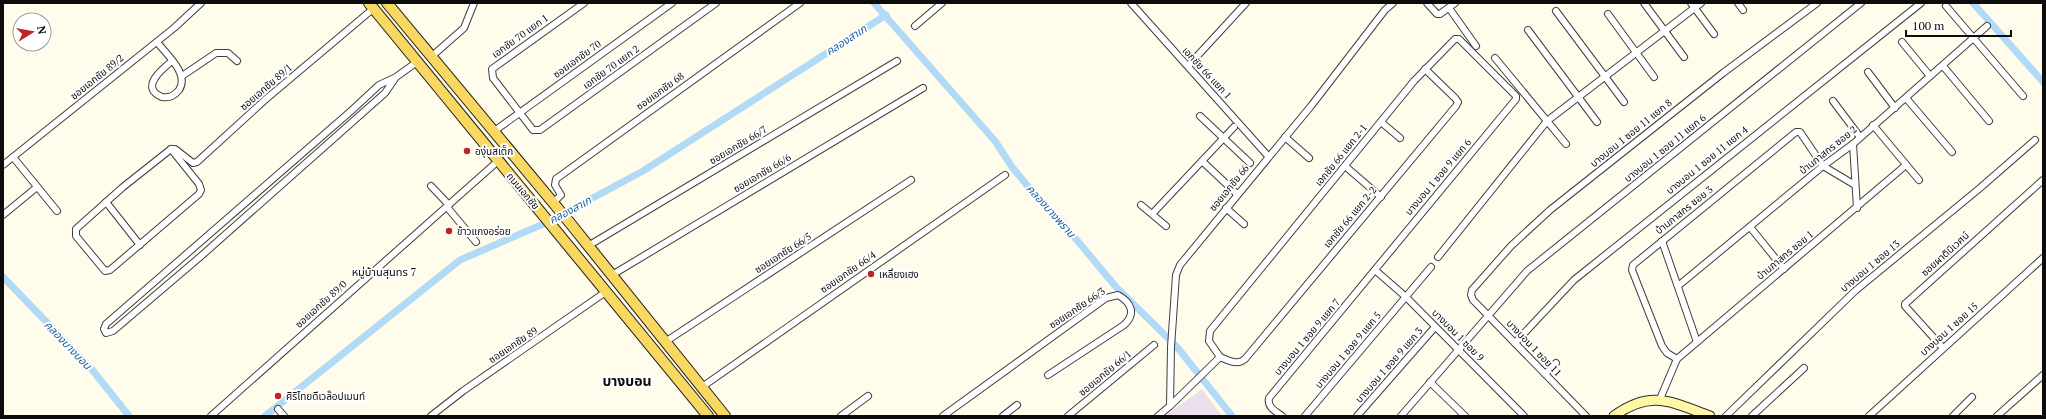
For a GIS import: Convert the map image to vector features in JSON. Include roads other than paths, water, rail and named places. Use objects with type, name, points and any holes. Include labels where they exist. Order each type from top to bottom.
[{"type":"main road","name":"ถนนเอกชัย","points":[[388,3],[493,132],[570,223],[723,414]]},
{"type":"main road","name":"ถนนเอกชัย","points":[[372,6],[708,416]]},
{"type":"main road","points":[[1614,416],[1638,402],[1660,399],[1710,416]]},
{"type":"street","name":"ซอยเอกชัย 89/2","points":[[3,165],[157,42],[202,3]]},
{"type":"street","points":[[431,57],[464,28],[474,3]]},
{"type":"street","name":"เอกชัย 70 แยก 1","points":[[520,113],[493,78],[492,69],[584,3]]},
{"type":"street","name":"ซอยเอกชัย 70","points":[[493,132],[672,3]]},
{"type":"street","name":"เอกชัย 70 แยก 2","points":[[520,113],[533,130],[540,130],[716,3]]},
{"type":"street","name":"ซอยเอกชัย 68","points":[[555,205],[561,195],[555,185],[556,179],[800,3]]},
{"type":"street","points":[[915,26],[942,3]]},
{"type":"street","name":"เอกชัย 66 แยก 1","points":[[1131,3],[1268,156]]},
{"type":"street","points":[[1188,66],[1246,3]]},
{"type":"street","name":"ซอยเอกชัย 66","points":[[1170,406],[1172,331],[1176,275],[1180,265],[1268,156],[1311,106],[1385,10],[1393,3]]},
{"type":"street","points":[[1427,3],[1437,14],[1455,3]]},
{"type":"street","points":[[1644,3],[1684,57]]},
{"type":"street","points":[[1438,257],[1547,120],[1664,31],[1693,6],[1701,3]]},
{"type":"street","points":[[1738,3],[1743,10]]},
{"type":"street","name":"บางบอน 1 ซอย 11 แยก 8","points":[[1471,293],[1511,246],[1550,210],[1722,73],[1817,3]]},
{"type":"street","name":"บางบอน 1 ซอย 11 แยก 6","points":[[1401,416],[1527,271],[1861,3]]},
{"type":"street","name":"บางบอน 1 ซอย 11 แยก 4","points":[[1515,343],[1574,280],[1921,3]]},
{"type":"street","name":"ซอยเอกชัย 89/1","points":[[171,149],[175,149],[193,163],[197,162],[372,6]]},
{"type":"street","points":[[1693,6],[1714,34]]},
{"type":"street","points":[[1946,6],[2023,96]]},
{"type":"street","points":[[1449,8],[1476,46]]},
{"type":"street","points":[[1556,11],[1624,102]]},
{"type":"street","points":[[1608,14],[1654,77]]},
{"type":"street","name":"บ้านภาสกร ซอย 2","points":[[1678,286],[1823,166],[1853,144],[1987,26]]},
{"type":"street","points":[[1528,30],[1597,122]]},
{"type":"street","name":"เอกชัย 66 แยก 2-1","points":[[1220,357],[1209,341],[1210,331],[1425,69],[1457,38],[1517,97]]},
{"type":"street","points":[[157,42],[172,61],[182,76],[180,88],[172,96],[162,98],[155,91],[152,82],[154,77],[172,61]]},
{"type":"street","points":[[1902,42],[1930,76]]},
{"type":"street","points":[[182,76],[216,53],[228,53],[237,61]]},
{"type":"street","points":[[1495,58],[1566,144]]},
{"type":"street","name":"ซอยเอกชัย 66/7","points":[[588,246],[897,61]]},
{"type":"street","points":[[396,77],[385,92],[200,257],[113,331],[106,333],[104,328],[106,324],[379,85],[396,77],[417,62]]},
{"type":"street","points":[[1943,66],[1989,121]]},
{"type":"street","name":"เอกชัย 66 แยก 2-2","points":[[1220,357],[1239,363],[1245,360],[1458,102],[1425,69]]},
{"type":"street","points":[[1868,72],[1895,108]]},
{"type":"street","name":"ซอยเอกชัย 66/6","points":[[612,275],[923,88]]},
{"type":"street","name":"บางบอน 1 ซอย 9 แยก 6","points":[[1375,270],[1517,97]]},
{"type":"street","points":[[1906,98],[1952,152]]},
{"type":"street","points":[[1833,101],[1860,137]]},
{"type":"street","points":[[1200,116],[1250,163]]},
{"type":"street","points":[[1381,122],[1400,138]]},
{"type":"street","points":[[1873,125],[1919,180]]},
{"type":"street","points":[[1153,213],[1234,127]]},
{"type":"street","name":"บ้านภาสกร ซอย 3","points":[[1677,359],[1665,351],[1632,270],[1633,265],[1796,132],[1800,132],[1823,166]]},
{"type":"street","points":[[1285,136],[1309,158]]},
{"type":"street","name":"บางบอน 1 ซอย 13","points":[[1726,416],[1855,291],[1980,188],[2035,140]]},
{"type":"street","points":[[1853,144],[1858,208]]},
{"type":"street","points":[[171,149],[199,184],[201,190],[199,194],[110,270],[105,271],[98,264],[75,232],[78,226],[171,149]]},
{"type":"street","points":[[13,157],[57,211]]},
{"type":"street","name":"ซอยเอกชัย 89/0","points":[[211,416],[498,161]]},
{"type":"street","points":[[1202,161],[1237,194]]},
{"type":"street","name":"บ้านภาสกร ซอย 1","points":[[1677,359],[1858,208],[1906,165]]},
{"type":"street","points":[[1345,166],[1381,197]]},
{"type":"street","points":[[1823,166],[1855,185]]},
{"type":"street","name":"ซอยเอกชัย 66/4","points":[[702,387],[1005,175]]},
{"type":"street","name":"ซอยเอกชัย 66/5","points":[[665,342],[911,180]]},
{"type":"street","name":"ซอยผาตินิเวศน์","points":[[1942,348],[1904,305],[2043,180]]},
{"type":"street","points":[[431,186],[476,242]]},
{"type":"street","points":[[3,215],[37,187]]},
{"type":"street","points":[[106,202],[140,245]]},
{"type":"street","points":[[1141,205],[1153,213],[1166,226]]},
{"type":"street","points":[[1226,208],[1244,224]]},
{"type":"street","points":[[1750,227],[1784,269]]},
{"type":"street","points":[[1662,241],[1697,342]]},
{"type":"street","name":"บางบอน 1 ซอย 15","points":[[1869,416],[1942,348],[2043,258]]},
{"type":"street","name":"บางบอน 1 ซอย 9 แยก 5","points":[[1305,416],[1431,266]]},
{"type":"street","name":"บางบอน 1 ซอย 9","points":[[1375,270],[1406,297],[1524,416]]},
{"type":"street","name":"บางบอน 1 ซอย 9 แยก 7","points":[[1282,416],[1270,407],[1268,402],[1269,398],[1375,270]]},
{"type":"street","name":"ซอยเอกชัย 89","points":[[432,416],[439,414],[463,391],[607,291]]},
{"type":"street","name":"บางบอน 1 ซอย 11","points":[[1471,293],[1473,300],[1586,416]]},
{"type":"street","name":"ซอยเอกชัย 66/3","points":[[943,416],[1106,298],[1118,295],[1129,304],[1132,310],[1131,316],[1124,325],[1048,375]]},
{"type":"street","name":"บางบอน 1 ซอย 9 แยก 3","points":[[1357,416],[1435,327]]},
{"type":"street","name":"ซอยเอกชัย 66/1","points":[[1068,416],[1154,345]]},
{"type":"street","points":[[1158,416],[1220,357]]},
{"type":"street","points":[[1660,399],[1677,359]]},
{"type":"street","points":[[1545,374],[1556,363]]},
{"type":"street","points":[[1752,416],[1804,368]]},
{"type":"street","points":[[1997,416],[2043,375]]},
{"type":"street","points":[[1430,382],[1465,416]]},
{"type":"street","points":[[841,416],[868,396]]},
{"type":"street","points":[[1954,416],[1972,397]]},
{"type":"street","points":[[1003,416],[1017,406]]},
{"type":"street","points":[[278,409],[284,416]]},
{"type":"waterway","name":"คลองบางพราน","points":[[874,3],[995,141],[1012,167],[1031,190],[1061,221],[1116,287],[1177,347],[1232,416]]},
{"type":"waterway","points":[[1973,3],[2043,82]]},
{"type":"waterway","name":"คลองสาเก","points":[[265,416],[460,260],[548,222],[643,171],[886,15]]},
{"type":"waterway","name":"คลองบางบอน","points":[[3,277],[90,367],[129,416]]},
{"type":"place","name":"องุ่นสเต็ก","points":[[467,151]]},
{"type":"place","name":"ข้าวแกงอร่อย","points":[[449,231]]},
{"type":"place","name":"เหลี่ยงเฮง","points":[[871,274]]},
{"type":"place","name":"ศิริไทยดีเวล๊อปเมนท์","points":[[278,396]]},
{"type":"district","name":"หมู่บ้านสุนทร 7","points":[[384,272]]},
{"type":"district","name":"บางบอน","points":[[627,380]]}]
